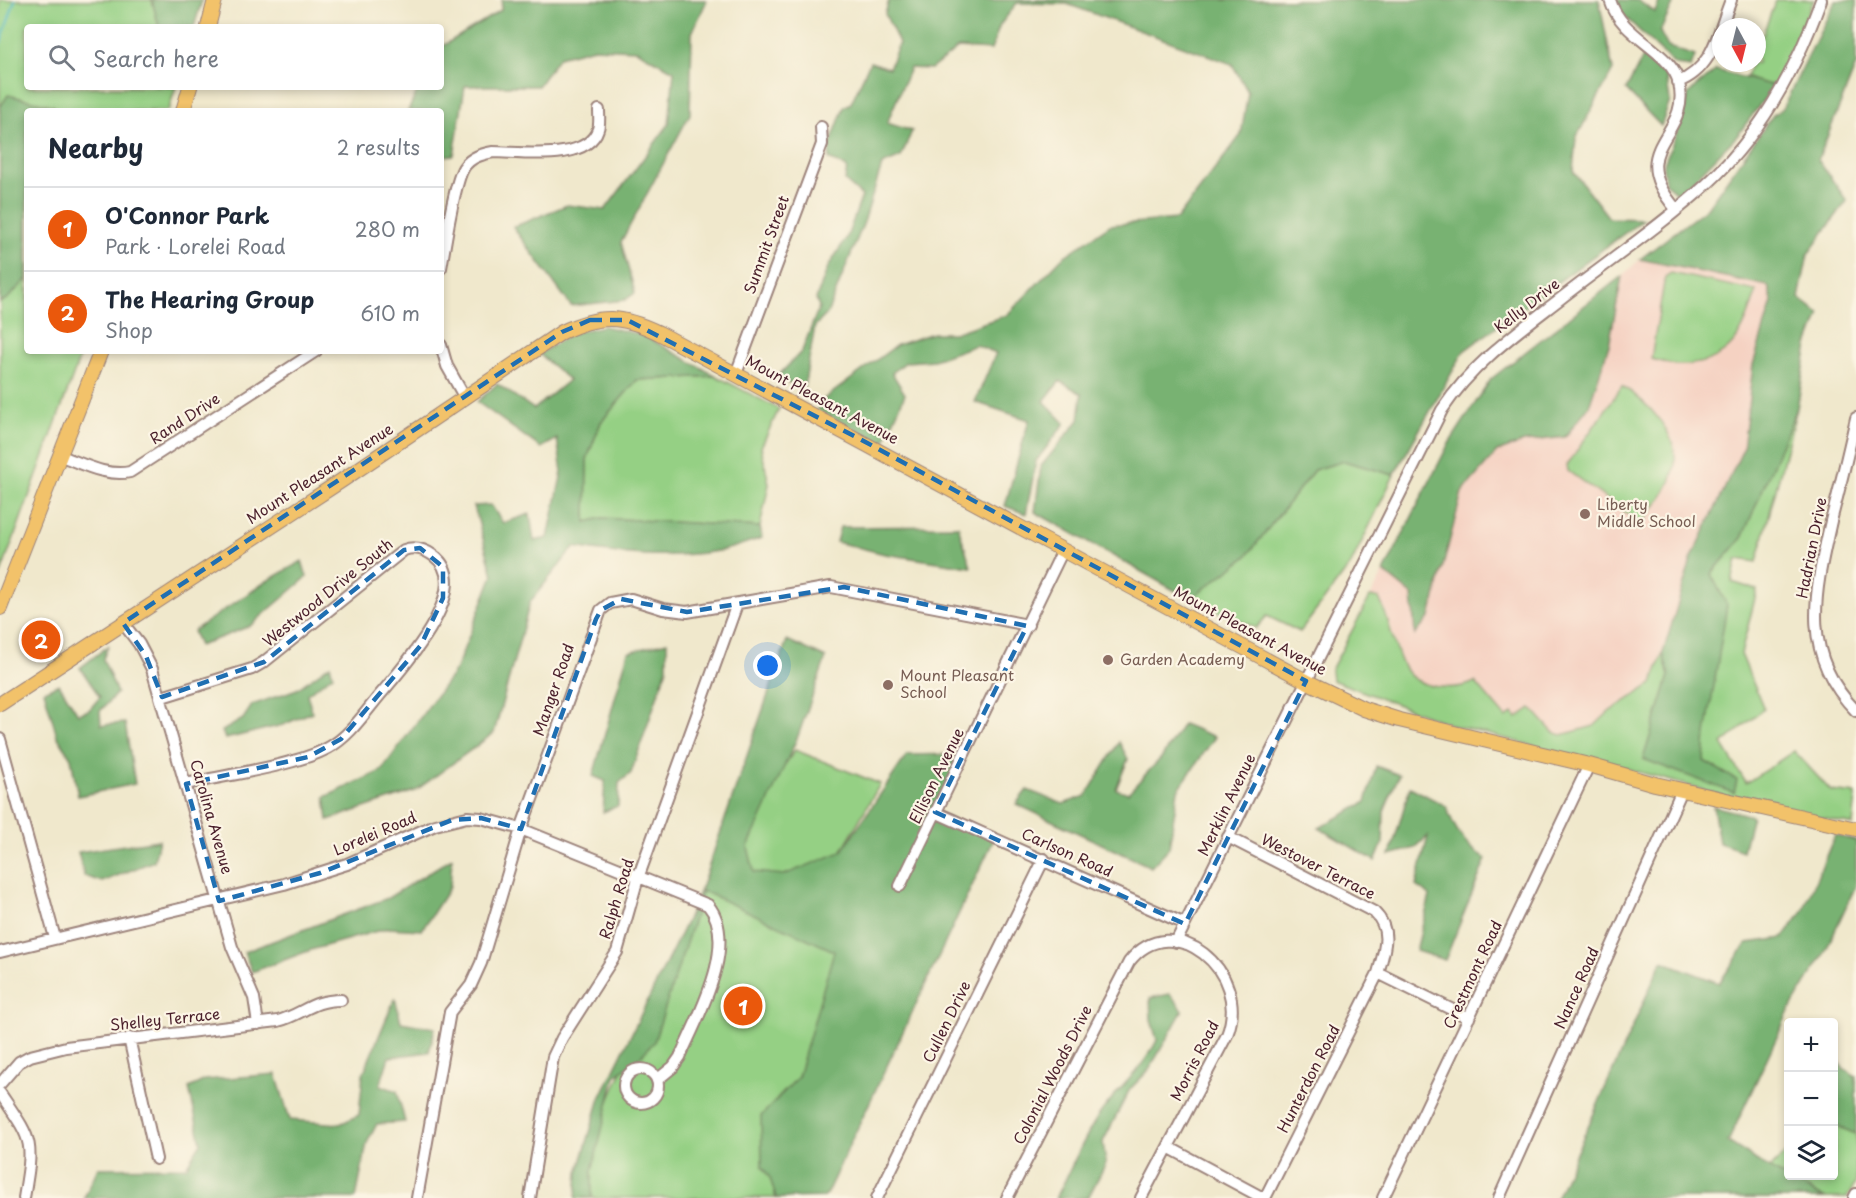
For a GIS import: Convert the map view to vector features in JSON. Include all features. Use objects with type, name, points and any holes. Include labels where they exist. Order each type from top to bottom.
[{"type":"main road","points":[[209,24],[215,0]]},
{"type":"main road","points":[[184,108],[189,90]]},
{"type":"main road","name":"Mount Pleasant Avenue","points":[[0,704],[562,332],[600,319],[627,320],[641,324],[736,374],[1306,681],[1364,709],[1399,720],[1589,765],[1682,790],[1856,830]]},
{"type":"main road","points":[[0,608],[100,354]]},
{"type":"street","points":[[1610,0],[1625,28],[1661,58],[1678,82],[1678,108],[1658,152],[1654,170],[1658,185],[1676,209]]},
{"type":"street","points":[[1678,82],[1691,77],[1703,68],[1731,0]]},
{"type":"street","name":"Kelly Drive","points":[[1306,681],[1442,410],[1458,386],[1495,349],[1708,183],[1740,149],[1763,118],[1804,44],[1821,0]]},
{"type":"street","points":[[444,254],[461,174],[470,160],[483,154],[493,153],[579,150],[598,128],[599,110]]},
{"type":"street","name":"Summit Street","points":[[736,374],[822,144],[821,127]]},
{"type":"street","name":"Rand Drive","points":[[61,456],[105,472],[119,474],[130,472],[311,354]]},
{"type":"street","points":[[444,354],[447,366],[465,398]]},
{"type":"street","name":"Hadrian Drive","points":[[1856,418],[1821,565],[1815,611],[1816,633],[1822,660],[1832,680],[1856,711]]},
{"type":"street","name":"Westwood Drive South","points":[[162,697],[252,669],[264,662],[408,549],[420,548],[441,562],[446,580],[443,598],[421,645],[341,739],[308,757],[186,784]]},
{"type":"street","name":"Ellison Avenue","points":[[900,886],[1063,550]]},
{"type":"street","name":"Manger Road","points":[[417,1198],[446,1024],[450,1012],[471,985],[481,963],[521,829],[601,610],[610,603],[631,599],[674,612],[737,604],[831,586],[1028,625]]},
{"type":"street","name":"Ralph Road","points":[[530,1198],[553,1057],[562,1038],[617,952],[638,878],[737,604]]},
{"type":"street","name":"Carolina Avenue","points":[[123,623],[146,656],[162,697],[232,946],[254,998],[258,1024]]},
{"type":"street","name":"Merklin Avenue","points":[[1176,942],[1306,681]]},
{"type":"street","points":[[0,739],[56,938]]},
{"type":"street","name":"Crestmont Road","points":[[1383,1198],[1589,765]]},
{"type":"street","name":"Nance Road","points":[[1498,1198],[1682,790]]},
{"type":"street","name":"Carlson Road","points":[[935,812],[1185,924]]},
{"type":"street","name":"Lorelei Road","points":[[0,951],[219,901],[320,873],[452,820],[481,818],[521,829],[708,905],[720,925],[715,975],[680,1057],[673,1067],[657,1080]]},
{"type":"street","name":"Westover Terrace","points":[[1228,837],[1374,912],[1384,924],[1386,933],[1386,946],[1378,973]]},
{"type":"street","name":"Cullen Drive","points":[[877,1198],[1044,859]]},
{"type":"street","name":"Colonial Woods Drive","points":[[1006,1198],[1126,966],[1136,954],[1148,946],[1162,942],[1176,942]]},
{"type":"street","name":"Morris Road","points":[[1141,1198],[1227,1035],[1233,1008],[1230,988],[1216,964],[1200,951],[1176,942]]},
{"type":"street","points":[[1378,973],[1469,1018]]},
{"type":"street","name":"Hunterdon Road","points":[[1264,1198],[1378,973]]},
{"type":"street","name":"Shelley Terrace","points":[[0,1084],[19,1062],[30,1056],[66,1047],[258,1024],[291,1018],[323,1000],[341,1000]]},
{"type":"street","points":[[129,1038],[156,1159]]},
{"type":"street","points":[[0,1093],[24,1129],[31,1144],[31,1159],[24,1198]]},
{"type":"street","points":[[1168,1147],[1264,1198]]},
{"type":"street","points":[[1854,1198],[1856,1194]]},
{"type":"highlighted area","points":[[590,320],[627,320],[860,439],[1306,681],[1185,924],[935,812],[1027,626],[844,587],[687,612],[621,599],[601,610],[596,619],[521,829],[481,818],[452,820],[320,873],[219,901],[186,784],[308,757],[341,739],[421,645],[443,598],[443,567],[420,548],[404,550],[264,662],[162,697],[146,656],[123,623],[562,332]]},
{"type":"shaded area","name":"Liberty Middle School","points":[[1640,259],[1768,286],[1772,302],[1753,365],[1743,450],[1691,560],[1652,684],[1610,711],[1594,726],[1562,735],[1553,732],[1531,708],[1517,718],[1506,718],[1475,683],[1442,688],[1425,684],[1405,671],[1386,611],[1379,598],[1370,597],[1384,572],[1412,595],[1430,617],[1462,493],[1497,452],[1524,442],[1565,437],[1589,406],[1609,345],[1622,276]]},
{"type":"green space","points":[[0,0],[152,0],[158,24],[24,24],[24,90],[175,90],[169,108],[24,108],[24,354],[81,354],[0,576]]},
{"type":"green space","points":[[152,0],[202,0],[195,24],[158,24]]},
{"type":"green space","points":[[502,0],[707,0],[692,33],[690,114],[621,242],[635,293],[625,300],[571,306],[513,227],[567,205],[605,210],[669,124],[674,71],[636,50],[594,48],[559,57],[538,86],[465,86],[454,155],[444,156],[444,108],[409,108],[418,90],[444,90],[444,45],[501,10]]},
{"type":"green space","points":[[889,0],[1599,0],[1613,70],[1576,138],[1573,171],[1609,218],[1644,219],[1464,351],[1394,475],[1344,461],[1314,470],[1246,557],[1190,599],[1035,512],[1041,466],[1079,420],[1082,394],[1060,381],[1044,401],[1065,423],[1036,461],[1026,514],[1005,506],[1029,420],[975,402],[996,353],[976,345],[934,360],[906,362],[892,373],[905,394],[884,443],[817,410],[824,399],[897,345],[933,333],[954,333],[1007,315],[1062,258],[1110,225],[1177,219],[1241,135],[1248,92],[1232,64],[1067,4],[1017,3],[1000,25],[991,50],[958,48],[931,69],[910,68],[887,123],[912,131],[901,157],[882,165],[864,222],[827,314],[815,326],[804,388],[776,378],[802,351],[819,307],[816,299],[828,267],[847,237],[862,196],[845,181],[847,168],[829,159],[830,145],[844,107],[851,103],[870,62],[889,68],[899,43],[885,14]]},
{"type":"green space","points":[[1618,0],[1637,0],[1655,12],[1660,0],[1675,0],[1660,32],[1668,47],[1695,56],[1691,67],[1675,65],[1618,10]]},
{"type":"green space","points":[[1776,0],[1814,0],[1773,89],[1746,77],[1748,72],[1766,72],[1766,26]]},
{"type":"green space","points":[[1836,0],[1856,0],[1856,65],[1818,160],[1847,201],[1808,254],[1799,298],[1820,314],[1808,345],[1797,408],[1742,538],[1711,574],[1727,605],[1706,734],[1704,761],[1737,780],[1734,793],[1643,759],[1669,676],[1663,653],[1691,560],[1743,449],[1753,365],[1772,302],[1768,286],[1640,259],[1707,208],[1773,115],[1782,109]]},
{"type":"green space","points":[[1643,57],[1666,76],[1670,101],[1661,126],[1626,90]]},
{"type":"green space","points":[[1714,72],[1723,72],[1774,86],[1737,136],[1679,195],[1665,183],[1663,166],[1679,127],[1689,93]]},
{"type":"green space","points":[[8,95],[55,108],[24,108],[24,282],[7,299],[0,302],[0,107]]},
{"type":"green space","points":[[1671,273],[1756,291],[1741,332],[1724,352],[1699,363],[1679,365],[1651,359],[1665,277]]},
{"type":"green space","points":[[1622,276],[1609,345],[1589,406],[1565,437],[1524,442],[1497,452],[1462,492],[1430,617],[1415,635],[1412,595],[1384,572],[1448,445],[1491,379]]},
{"type":"green space","points":[[603,326],[643,335],[716,376],[637,380],[601,422],[587,459],[586,522],[602,518],[760,527],[762,538],[724,550],[682,555],[628,554],[574,547],[530,602],[494,733],[415,791],[328,820],[325,797],[381,771],[456,669],[493,575],[474,506],[491,505],[503,523],[530,514],[534,541],[548,538],[562,472],[557,439],[541,448],[477,402],[497,384],[534,409],[569,380],[539,354],[572,333]]},
{"type":"green space","points":[[716,376],[779,409],[761,447],[769,484],[760,527],[602,518],[586,523],[587,459],[601,422],[637,380]]},
{"type":"green space","points":[[1622,386],[1641,400],[1658,418],[1671,440],[1674,451],[1675,463],[1671,480],[1663,496],[1641,524],[1568,471],[1567,465]]},
{"type":"green space","points":[[1797,408],[1757,562],[1737,559],[1732,582],[1757,590],[1741,654],[1764,709],[1722,744],[1746,783],[1794,751],[1831,791],[1856,794],[1853,825],[1728,797],[1636,771],[1455,726],[1332,680],[1331,670],[1370,597],[1379,598],[1401,662],[1411,676],[1428,685],[1438,687],[1458,687],[1475,682],[1506,718],[1513,713],[1517,718],[1531,708],[1553,732],[1562,735],[1594,726],[1610,711],[1652,684],[1663,653],[1669,676],[1644,759],[1736,780],[1704,761],[1711,574],[1742,538]]},
{"type":"green space","points":[[1344,461],[1394,475],[1351,564],[1300,632],[1267,616],[1256,628],[1190,599],[1246,557],[1314,470]]},
{"type":"green space","points":[[958,526],[971,567],[885,554],[836,542],[840,527]]},
{"type":"green space","points":[[302,561],[307,577],[250,626],[199,646],[193,631],[267,581]]},
{"type":"green space","points":[[787,640],[826,658],[798,736],[748,847],[754,872],[784,875],[841,852],[907,755],[964,754],[935,812],[994,839],[825,1197],[776,1198],[770,1178],[762,1166],[761,1116],[798,1077],[834,951],[703,891],[654,1042],[641,1056],[615,1076],[592,1171],[592,1198],[576,1198],[578,1173],[600,1098],[697,900]]},
{"type":"green space","points":[[667,642],[667,668],[631,773],[619,783],[618,806],[603,812],[605,781],[593,776],[628,652]]},
{"type":"green space","points":[[108,646],[103,659],[117,693],[100,711],[101,725],[125,723],[135,784],[78,796],[71,758],[57,736],[44,691],[59,684],[78,714],[89,710],[100,697],[80,668]]},
{"type":"green space","points":[[330,665],[333,675],[307,694],[312,712],[283,725],[225,739],[222,731],[243,719],[252,705],[297,689]]},
{"type":"green space","points":[[1183,724],[1215,737],[1178,790],[1169,848],[1151,867],[1016,804],[1027,790],[1063,804],[1086,796],[1119,742],[1128,759],[1116,789],[1128,793],[1162,757]]},
{"type":"green space","points":[[795,750],[880,784],[841,852],[852,940],[787,1198],[577,1198],[578,1173],[701,887]]},
{"type":"green space","points":[[1376,766],[1399,775],[1384,811],[1383,843],[1375,861],[1319,828],[1366,802]]},
{"type":"green space","points":[[1410,787],[1446,806],[1461,836],[1486,859],[1445,960],[1416,951],[1430,896],[1416,886],[1428,836],[1415,848],[1390,855]]},
{"type":"green space","points":[[1713,806],[1752,816],[1743,851],[1719,843]]},
{"type":"green space","points":[[1835,835],[1856,841],[1856,885],[1824,954],[1784,1018],[1728,1142],[1784,1177],[1784,1180],[1790,1180],[1824,1198],[1556,1198],[1662,961],[1719,983],[1747,943],[1783,938],[1803,911]]},
{"type":"green space","points":[[159,840],[154,861],[102,882],[84,876],[78,852]]},
{"type":"green space","points":[[452,858],[450,887],[422,930],[388,928],[311,950],[252,972],[244,952],[388,898]]},
{"type":"green space","points":[[1170,994],[1183,1010],[1149,1070],[1130,1089],[1103,1142],[1106,1163],[1088,1198],[1056,1198],[1097,1118],[1144,1061],[1157,1040],[1151,1020],[1150,998]]},
{"type":"green space","points":[[395,998],[401,1022],[435,1028],[429,1052],[389,1057],[380,1085],[397,1091],[405,1122],[377,1124],[367,1143],[356,1198],[84,1198],[98,1168],[186,1167],[201,1143],[189,1088],[205,1080],[276,1074],[290,1120],[340,1124],[359,1115],[363,1074]]},
{"type":"green space","points":[[1838,1060],[1843,1068],[1856,1076],[1856,1134],[1838,1127]]},
{"type":"green space","points":[[1838,1127],[1856,1134],[1856,1182],[1847,1198],[1824,1198],[1790,1180],[1838,1180]]},
{"type":"green space","points":[[1784,1154],[1784,1177],[1770,1169]]},
{"type":"waterway","points":[[0,45],[15,0]]},
{"type":"place","name":"Liberty Middle School","points":[[1585,514]]},
{"type":"place","name":"The Hearing Group","points":[[41,640]]},
{"type":"place","name":"Garden Academy","points":[[1108,660]]},
{"type":"place","name":"Mount Pleasant School","points":[[888,685]]},
{"type":"place","name":"O'Connor Park","points":[[743,1006]]}]
